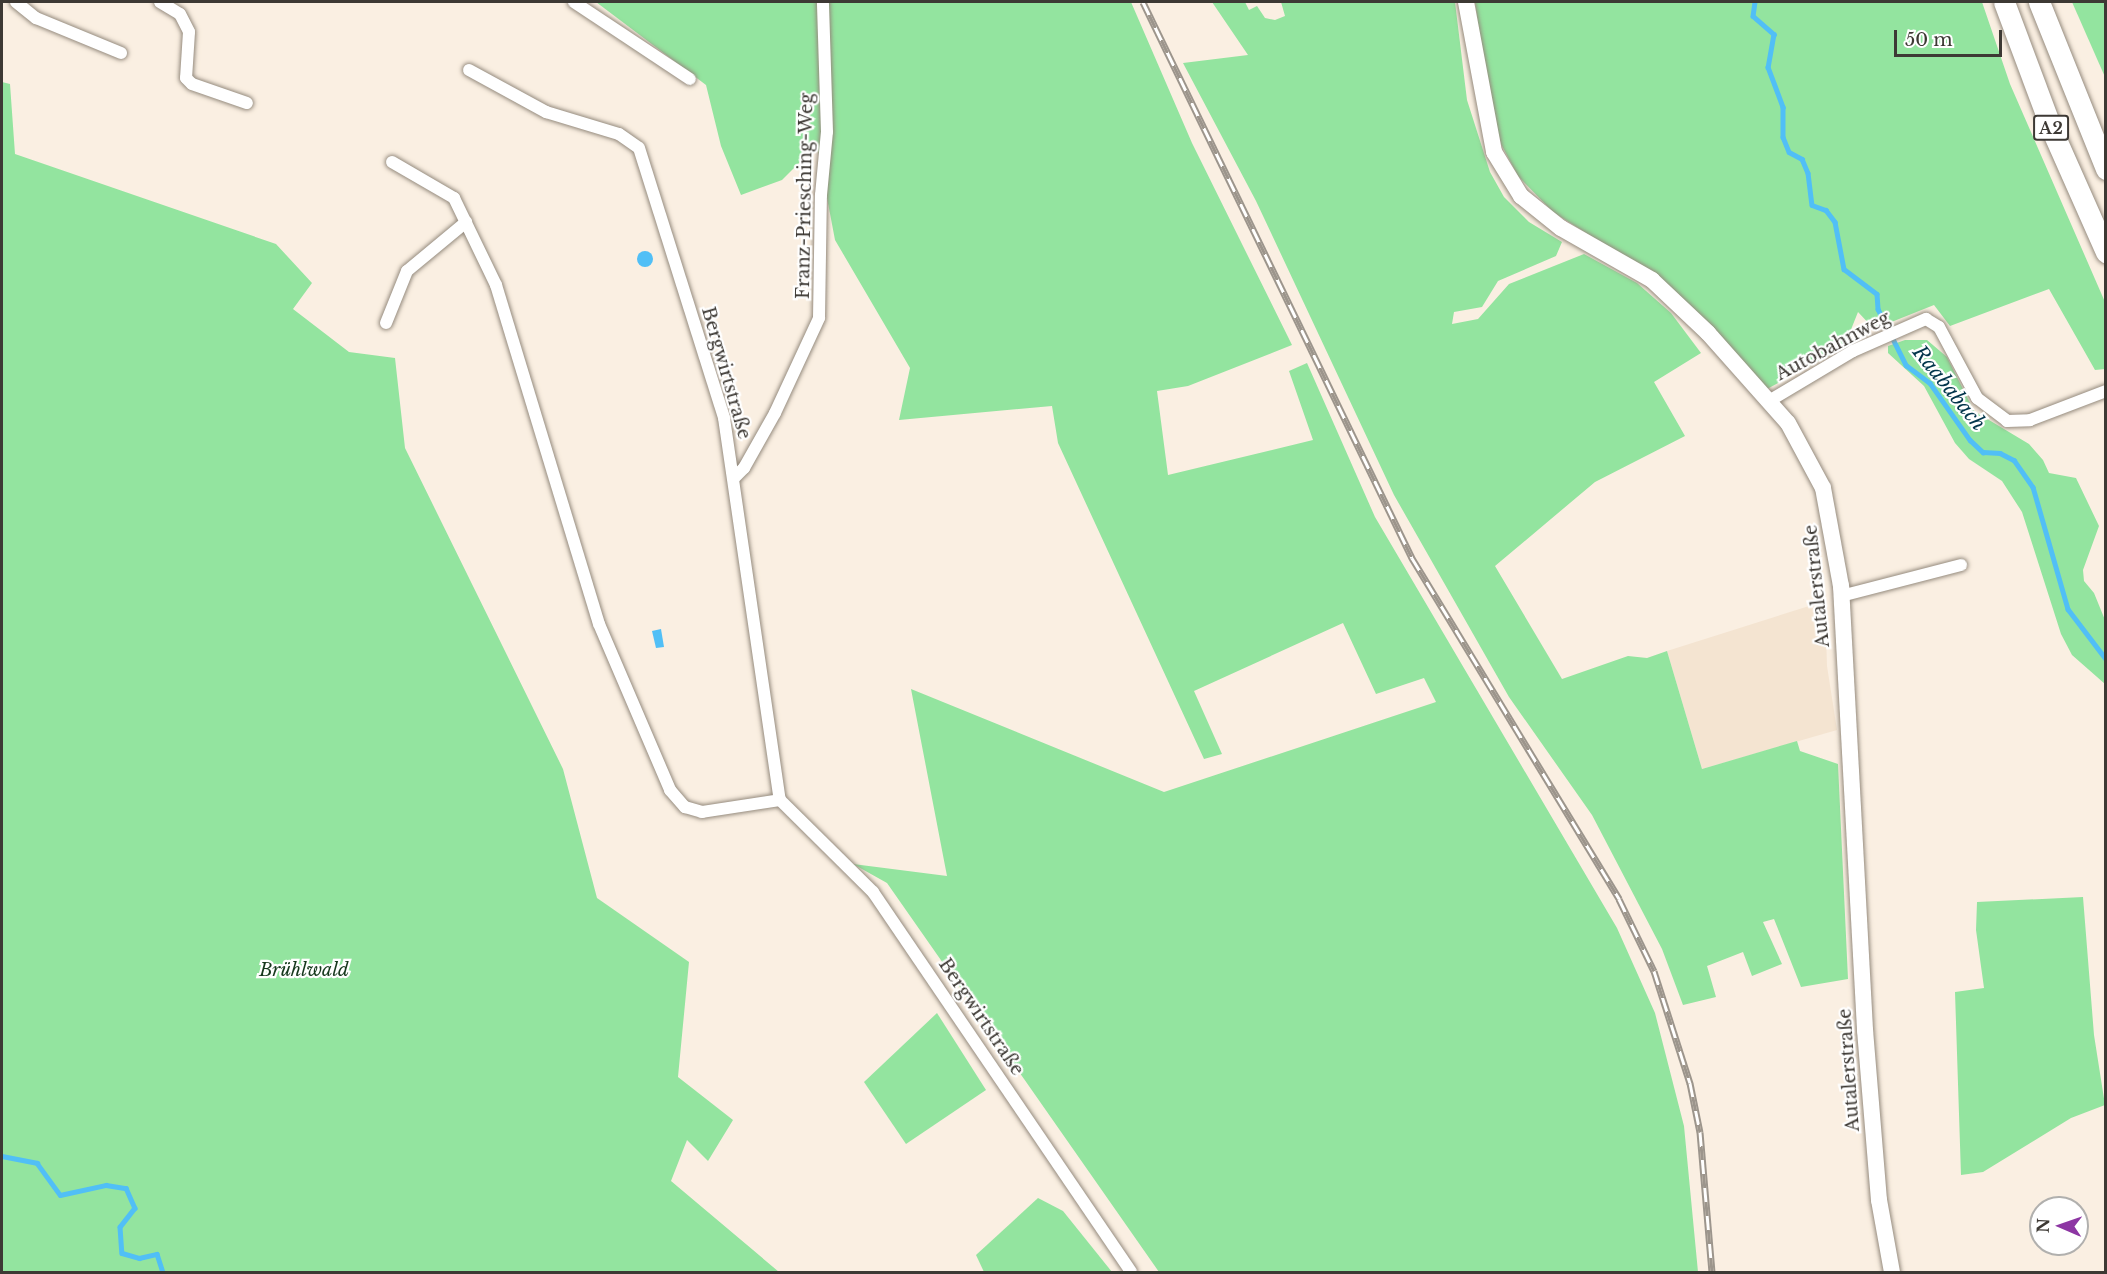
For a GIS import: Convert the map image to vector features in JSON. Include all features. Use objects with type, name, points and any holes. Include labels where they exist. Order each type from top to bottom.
[{"type":"highway","name":"A2","points":[[2004,2],[2050,128],[2106,252]]},
{"type":"highway","name":"A2","points":[[2039,2],[2106,169]]},
{"type":"main road","name":"Autalerstraße","points":[[1466,2],[1494,152],[1521,196],[1561,228],[1652,280],[1708,333],[1769,401],[1808,456],[1823,488],[1841,596],[1865,1030],[1879,1203],[1892,1272]]},
{"type":"street","points":[[16,2],[36,18],[121,53]]},
{"type":"street","points":[[160,2],[180,14],[189,32],[186,78],[192,84],[247,103]]},
{"type":"street","points":[[574,2],[690,79]]},
{"type":"street","name":"Franz-Priesching-Weg","points":[[735,477],[744,468],[775,412],[819,318],[827,132],[823,2]]},
{"type":"street","name":"Bergwirtstraße","points":[[469,70],[546,112],[619,134],[639,148],[724,418],[735,477],[780,800],[873,892],[1131,1272]]},
{"type":"street","points":[[393,162],[454,198],[496,285],[599,624],[670,790],[685,807],[702,812],[780,800]]},
{"type":"street","points":[[386,323],[407,270],[466,222]]},
{"type":"street","name":"Autobahnweg","points":[[1769,401],[1882,338],[1926,319],[1935,322],[1977,398],[2007,421],[2030,420],[2106,391]]},
{"type":"street","points":[[1841,596],[1961,565]]},
{"type":"shaded area","points":[[1825,601],[1827,666],[1837,730],[1702,769],[1667,651]]},
{"type":"green space","points":[[596,2],[1131,2],[1192,143],[1292,345],[1188,386],[1157,391],[1168,475],[1313,440],[1289,371],[1307,363],[1375,517],[1617,928],[1655,1013],[1684,1126],[1698,1272],[1159,1272],[887,883],[853,864],[947,876],[911,689],[1164,792],[1436,702],[1424,678],[1376,694],[1343,623],[1194,691],[1222,754],[1204,759],[1058,443],[1052,406],[899,420],[910,368],[835,240],[817,145],[782,180],[741,195],[721,146],[706,85]]},
{"type":"green space","points":[[1212,2],[1245,2],[1249,10],[1257,6],[1265,18],[1275,20],[1285,16],[1281,2],[1455,2],[1467,100],[1490,172],[1504,197],[1529,222],[1562,242],[1556,256],[1498,281],[1482,307],[1454,312],[1452,324],[1478,319],[1509,284],[1584,254],[1637,283],[1671,313],[1701,353],[1654,382],[1685,436],[1595,482],[1495,566],[1562,679],[1628,656],[1647,658],[1667,651],[1702,769],[1797,741],[1800,751],[1838,764],[1848,979],[1801,987],[1774,919],[1763,922],[1782,964],[1752,976],[1743,952],[1707,966],[1716,997],[1683,1005],[1662,949],[1592,815],[1509,697],[1394,495],[1256,201],[1183,63],[1248,55]]},
{"type":"green space","points":[[1475,2],[1982,2],[2010,84],[2105,302],[2105,369],[2095,370],[2049,289],[1950,326],[1934,305],[1874,329],[1858,312],[1844,347],[1767,389],[1635,264],[1553,212],[1518,176],[1501,144],[1489,101]]},
{"type":"green space","points":[[2072,2],[2105,2],[2105,77]]},
{"type":"green space","name":"Brühlwald","points":[[2,82],[10,84],[15,154],[276,244],[312,283],[293,309],[349,352],[395,358],[405,448],[563,769],[597,898],[689,962],[678,1077],[733,1120],[708,1161],[687,1140],[671,1181],[779,1272],[2,1272]]},
{"type":"green space","points":[[1905,340],[1927,340],[1947,357],[1974,411],[2029,444],[2043,460],[2049,473],[2076,478],[2099,526],[2083,570],[2084,581],[2094,593],[2105,620],[2105,684],[2072,655],[2061,634],[2022,512],[2002,481],[1969,459],[1955,443],[1924,386],[1888,353],[1888,346]]},
{"type":"green space","points":[[2083,897],[2094,1035],[2105,1105],[2071,1118],[1983,1172],[1961,1175],[1955,992],[1984,988],[1976,930],[1977,902]]},
{"type":"green space","points":[[937,1013],[986,1090],[906,1144],[864,1082]]},
{"type":"green space","points":[[1038,1198],[1063,1211],[1112,1272],[984,1272],[976,1255]]},
{"type":"water","points":[[645,251],[653,259],[645,267],[637,259]]},
{"type":"water","points":[[661,629],[664,647],[656,648],[652,631]]},
{"type":"waterway","name":"Raababach","points":[[1755,2],[1753,16],[1774,34],[1768,67],[1783,107],[1783,137],[1789,152],[1802,159],[1808,173],[1812,205],[1826,210],[1835,222],[1844,269],[1877,294],[1878,309],[1906,365],[1930,383],[1970,440],[1983,452],[2000,453],[2014,460],[2033,487],[2068,609],[2106,659]]},
{"type":"waterway","points":[[2,1156],[37,1163],[60,1195],[106,1185],[126,1188],[135,1208],[120,1227],[122,1253],[139,1258],[157,1254],[163,1272]]},
{"type":"railway","points":[[1143,2],[1412,558],[1619,899],[1654,971],[1690,1083],[1700,1132],[1712,1272]]}]
